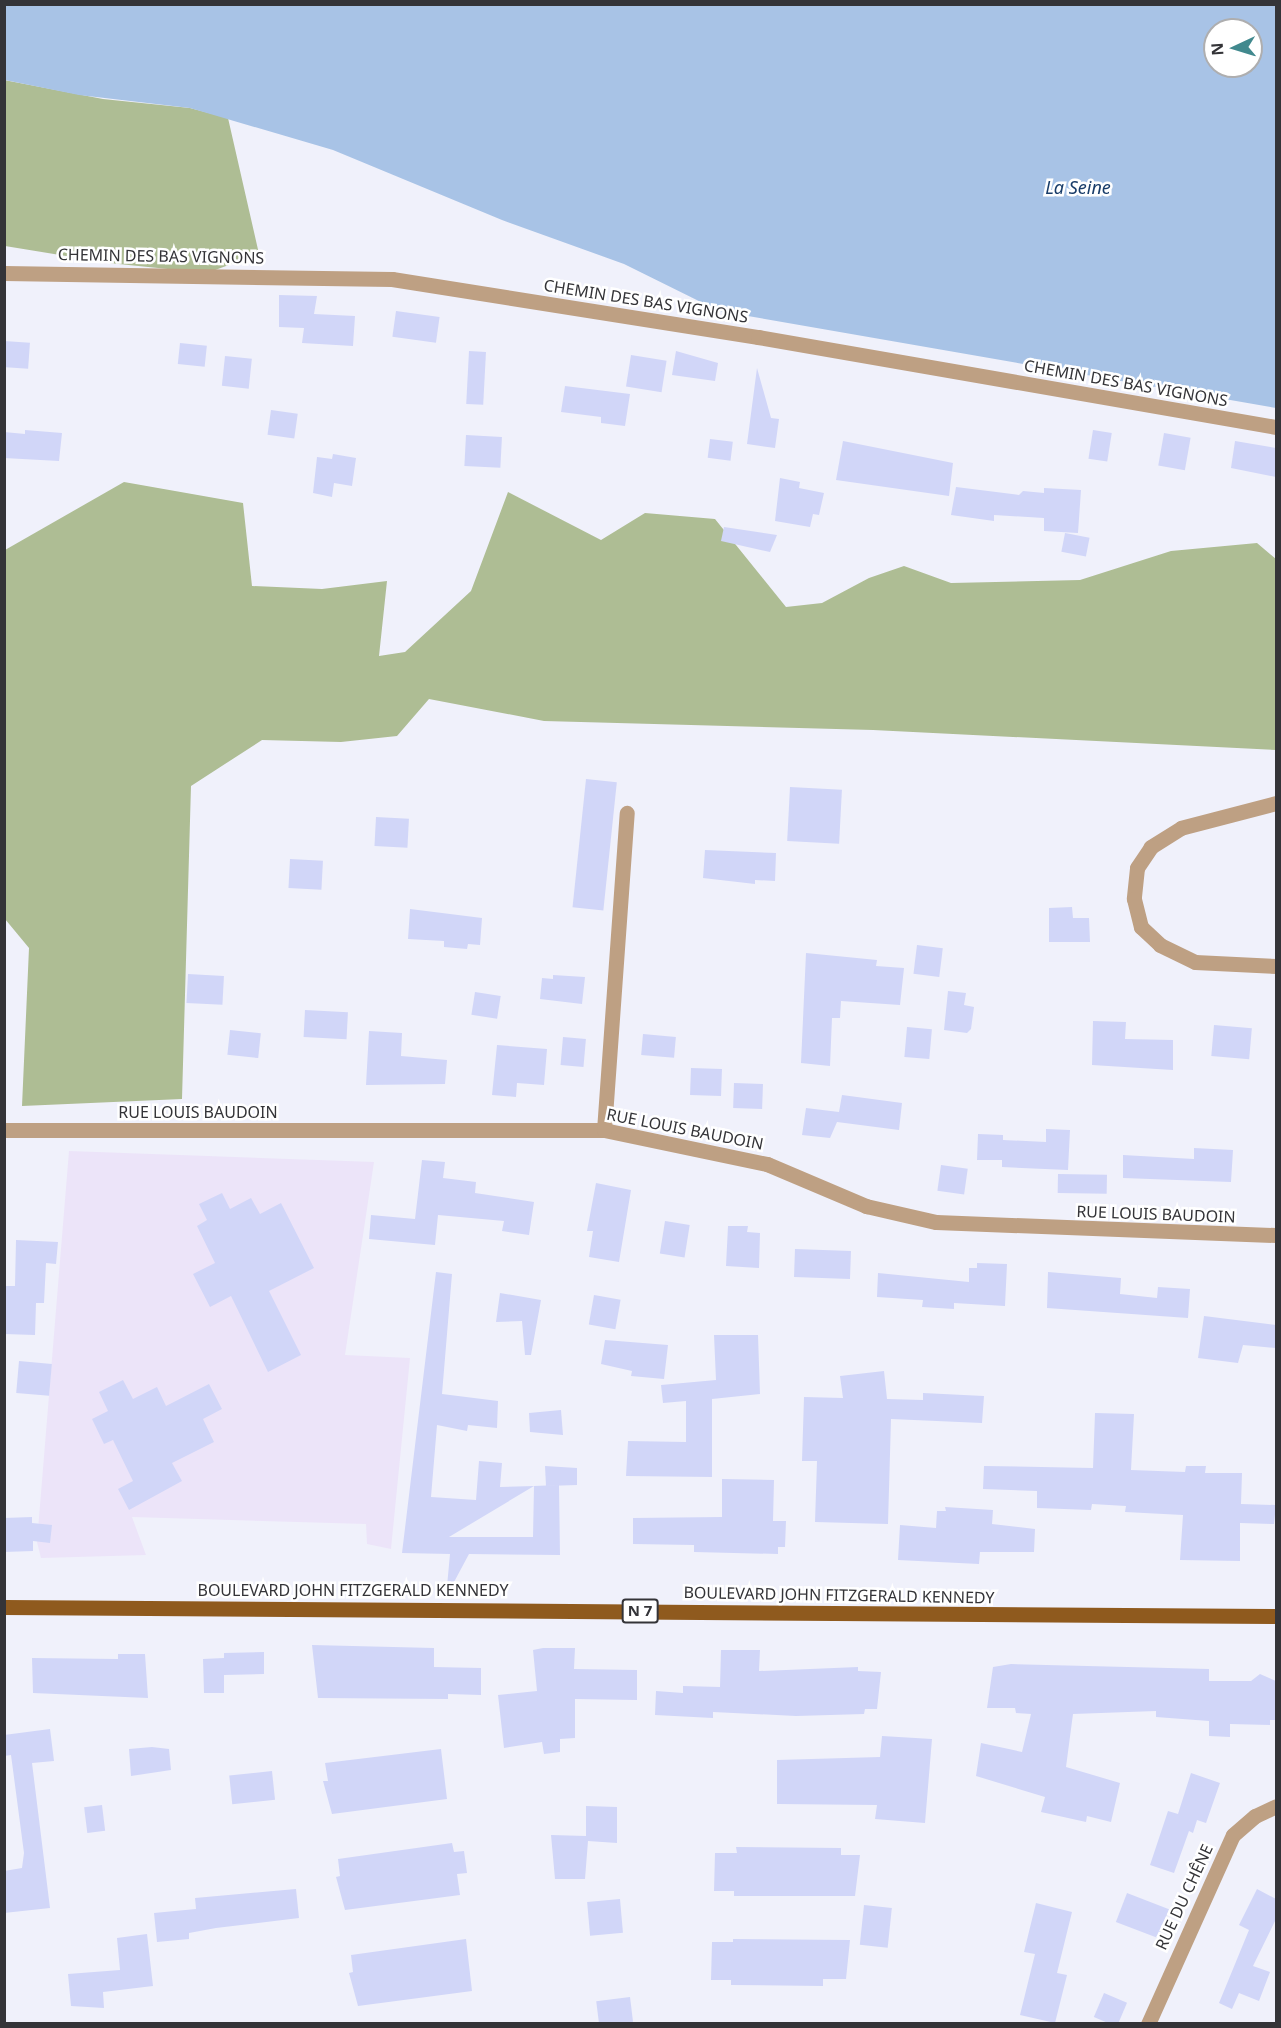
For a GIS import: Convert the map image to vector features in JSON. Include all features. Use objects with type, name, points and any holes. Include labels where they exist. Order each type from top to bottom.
[{"type":"main road","name":"BOULEVARD JOHN FITZGERALD KENNEDY","points":[[4,1607],[1276,1616]]},
{"type":"street","name":"CHEMIN DES BAS VIGNONS","points":[[4,273],[392,279],[758,337],[1276,428]]},
{"type":"street","points":[[1276,803],[1181,828],[1151,847],[1137,868],[1134,899],[1142,927],[1160,945],[1195,962],[1276,966]]},
{"type":"street","points":[[604,1130],[627,813]]},
{"type":"street","points":[[4,1136],[5,1130]]},
{"type":"street","name":"RUE LOUIS BAUDOIN","points":[[5,1130],[604,1130],[767,1164],[866,1206],[936,1222],[1276,1235]]},
{"type":"street","name":"RUE DU CHÊNE","points":[[1148,2024],[1233,1835],[1255,1816],[1276,1806]]},
{"type":"shaded area","points":[[69,1151],[374,1162],[345,1355],[410,1358],[391,1549],[367,1544],[366,1524],[132,1517],[146,1555],[41,1558],[37,1542]]},
{"type":"green space","points":[[4,80],[103,99],[190,108],[228,118],[259,254],[207,273],[109,263],[5,246]]},
{"type":"green space","points":[[124,482],[243,503],[252,586],[322,589],[387,581],[379,656],[405,652],[471,591],[508,492],[601,540],[645,513],[715,519],[786,607],[822,603],[869,578],[904,566],[951,583],[1080,580],[1171,551],[1257,543],[1276,559],[1276,750],[873,730],[544,721],[429,699],[397,736],[341,742],[262,740],[191,786],[182,1099],[22,1106],[29,948],[5,919],[5,550]]},
{"type":"water","name":"La Seine","points":[[5,4],[1276,5],[1276,408],[719,311],[624,264],[502,220],[333,150],[190,108],[79,95],[5,80]]},
{"type":"building","points":[[279,295],[317,296],[314,314],[355,316],[353,346],[302,343],[304,328],[279,327]]},
{"type":"building","points":[[396,311],[440,317],[436,343],[392,337]]},
{"type":"building","points":[[4,341],[30,343],[28,369],[4,367]]},
{"type":"building","points":[[180,343],[207,346],[205,367],[178,364]]},
{"type":"building","points":[[469,351],[486,352],[483,405],[466,404]]},
{"type":"building","points":[[676,351],[718,363],[715,381],[672,375]]},
{"type":"building","points":[[631,355],[667,361],[662,392],[626,387]]},
{"type":"building","points":[[225,356],[252,359],[249,389],[222,386]]},
{"type":"building","points":[[757,368],[771,418],[779,419],[775,448],[747,444]]},
{"type":"building","points":[[565,386],[630,394],[625,426],[601,423],[601,417],[561,412]]},
{"type":"building","points":[[271,410],[298,414],[294,439],[268,435]]},
{"type":"building","points":[[25,430],[62,433],[59,461],[4,458],[4,432],[25,434]]},
{"type":"building","points":[[1093,430],[1112,433],[1107,462],[1088,459]]},
{"type":"building","points":[[1164,433],[1191,438],[1185,470],[1158,465]]},
{"type":"building","points":[[466,435],[502,437],[500,468],[464,466]]},
{"type":"building","points":[[710,439],[733,442],[731,461],[708,458]]},
{"type":"building","points":[[843,441],[953,463],[949,496],[836,480]]},
{"type":"building","points":[[1235,441],[1276,448],[1276,477],[1231,468]]},
{"type":"building","points":[[333,454],[356,458],[352,486],[334,483],[332,497],[313,493],[317,457],[332,459]]},
{"type":"building","points":[[780,478],[800,482],[799,488],[824,493],[819,515],[813,514],[810,527],[775,521]]},
{"type":"building","points":[[956,487],[1019,495],[1023,491],[1044,493],[1044,488],[1081,490],[1078,533],[1044,531],[1044,518],[994,515],[994,521],[951,515]]},
{"type":"building","points":[[724,527],[777,535],[770,552],[721,541]]},
{"type":"building","points":[[1065,533],[1090,538],[1086,556],[1061,552]]},
{"type":"building","points":[[586,779],[617,782],[603,911],[573,907]]},
{"type":"building","points":[[790,787],[842,790],[839,844],[787,841]]},
{"type":"building","points":[[376,817],[409,819],[407,848],[374,846]]},
{"type":"building","points":[[705,850],[776,853],[775,881],[755,880],[755,884],[703,878]]},
{"type":"building","points":[[290,859],[323,861],[321,890],[288,888]]},
{"type":"building","points":[[1072,907],[1073,918],[1089,918],[1090,942],[1049,942],[1049,908]]},
{"type":"building","points":[[410,909],[482,918],[480,945],[468,944],[467,949],[444,947],[444,941],[408,939]]},
{"type":"building","points":[[917,945],[943,948],[939,977],[913,974]]},
{"type":"building","points":[[806,953],[877,960],[876,966],[904,968],[900,1005],[841,1001],[840,1018],[832,1018],[830,1066],[801,1063]]},
{"type":"building","points":[[188,974],[224,976],[222,1005],[186,1003]]},
{"type":"building","points":[[553,975],[585,977],[582,1004],[540,999],[542,978],[553,979]]},
{"type":"building","points":[[948,991],[966,993],[964,1005],[974,1007],[971,1029],[967,1033],[944,1030]]},
{"type":"building","points":[[475,992],[501,996],[497,1019],[471,1015]]},
{"type":"building","points":[[305,1010],[348,1012],[347,1039],[304,1037]]},
{"type":"building","points":[[1093,1021],[1126,1022],[1125,1039],[1173,1040],[1173,1070],[1092,1065]]},
{"type":"building","points":[[1214,1025],[1252,1028],[1249,1059],[1211,1056]]},
{"type":"building","points":[[907,1027],[932,1029],[929,1059],[904,1057]]},
{"type":"building","points":[[230,1030],[261,1033],[258,1058],[227,1055]]},
{"type":"building","points":[[369,1031],[402,1033],[401,1056],[447,1060],[445,1084],[366,1085]]},
{"type":"building","points":[[643,1034],[676,1037],[674,1058],[641,1055]]},
{"type":"building","points":[[563,1037],[586,1039],[583,1067],[561,1065]]},
{"type":"building","points":[[497,1045],[547,1049],[544,1085],[517,1083],[516,1097],[492,1095]]},
{"type":"building","points":[[691,1068],[722,1069],[721,1096],[690,1095]]},
{"type":"building","points":[[734,1083],[763,1084],[762,1109],[733,1108]]},
{"type":"building","points":[[842,1095],[902,1103],[899,1130],[837,1122],[830,1138],[802,1135],[806,1108],[839,1112]]},
{"type":"building","points":[[1046,1129],[1070,1130],[1068,1170],[1002,1167],[1002,1160],[977,1160],[978,1134],[1003,1135],[1003,1140],[1046,1142]]},
{"type":"building","points":[[1194,1148],[1233,1150],[1231,1182],[1123,1178],[1123,1155],[1194,1159]]},
{"type":"building","points":[[422,1160],[445,1162],[443,1178],[476,1182],[475,1193],[534,1202],[529,1235],[502,1231],[504,1221],[438,1215],[435,1245],[369,1239],[371,1215],[415,1219]]},
{"type":"building","points":[[941,1165],[968,1169],[964,1195],[937,1191]]},
{"type":"building","points":[[1058,1174],[1107,1175],[1107,1194],[1058,1193]]},
{"type":"building","points":[[596,1183],[631,1190],[619,1262],[589,1257],[593,1231],[587,1231]]},
{"type":"building","points":[[222,1193],[230,1209],[251,1198],[260,1214],[281,1203],[314,1268],[269,1291],[301,1355],[268,1372],[231,1296],[210,1307],[193,1274],[215,1263],[197,1226],[207,1220],[199,1204]]},
{"type":"building","points":[[665,1221],[690,1225],[685,1258],[660,1254]]},
{"type":"building","points":[[728,1226],[748,1226],[747,1232],[760,1233],[759,1268],[726,1266]]},
{"type":"building","points":[[16,1240],[58,1242],[56,1264],[46,1263],[44,1303],[36,1303],[35,1335],[4,1334],[4,1286],[15,1286]]},
{"type":"building","points":[[795,1249],[851,1251],[850,1279],[794,1277]]},
{"type":"building","points":[[977,1263],[1007,1264],[1005,1306],[954,1303],[954,1309],[922,1307],[923,1300],[877,1297],[878,1273],[969,1282],[969,1268],[977,1268]]},
{"type":"building","points":[[436,1272],[452,1274],[442,1394],[498,1401],[497,1428],[468,1425],[467,1431],[437,1425],[431,1497],[476,1500],[479,1461],[502,1463],[500,1487],[559,1485],[560,1555],[469,1554],[446,1597],[450,1554],[402,1553]],"holes":[[[534,1486],[533,1537],[449,1537]]]},
{"type":"building","points":[[1048,1272],[1121,1278],[1120,1294],[1157,1298],[1158,1287],[1190,1289],[1188,1318],[1047,1308]]},
{"type":"building","points":[[500,1293],[541,1300],[531,1355],[525,1355],[522,1321],[496,1322]]},
{"type":"building","points":[[594,1295],[621,1300],[615,1329],[589,1325]]},
{"type":"building","points":[[1204,1316],[1276,1325],[1276,1348],[1243,1345],[1238,1363],[1198,1358]]},
{"type":"building","points":[[714,1335],[758,1335],[760,1394],[712,1399],[712,1477],[626,1476],[628,1441],[686,1442],[686,1401],[663,1403],[661,1385],[716,1380]]},
{"type":"building","points":[[605,1340],[668,1345],[664,1379],[631,1376],[632,1371],[601,1364]]},
{"type":"building","points":[[19,1361],[52,1364],[49,1396],[16,1393]]},
{"type":"building","points":[[884,1371],[887,1399],[923,1400],[923,1393],[984,1396],[982,1423],[891,1419],[888,1524],[815,1522],[817,1461],[802,1461],[804,1397],[843,1398],[840,1376]]},
{"type":"building","points":[[123,1380],[133,1399],[157,1387],[166,1406],[209,1384],[222,1409],[203,1419],[214,1442],[172,1463],[182,1481],[129,1510],[118,1489],[133,1481],[113,1440],[104,1444],[92,1419],[108,1411],[99,1392]]},
{"type":"building","points":[[561,1410],[563,1435],[530,1432],[529,1413]]},
{"type":"building","points":[[1095,1413],[1134,1414],[1131,1470],[1185,1472],[1186,1466],[1206,1466],[1205,1473],[1242,1473],[1241,1504],[1276,1505],[1274,1524],[1240,1523],[1240,1561],[1180,1560],[1183,1515],[1125,1512],[1126,1506],[1092,1504],[1091,1510],[1037,1508],[1037,1491],[983,1489],[984,1466],[1093,1468]]},
{"type":"building","points":[[545,1466],[577,1468],[577,1485],[546,1486]]},
{"type":"building","points":[[722,1479],[774,1480],[773,1521],[786,1521],[785,1547],[778,1547],[778,1554],[694,1552],[694,1545],[633,1544],[633,1518],[722,1517]]},
{"type":"building","points":[[945,1507],[993,1510],[992,1524],[1035,1529],[1034,1552],[980,1552],[979,1564],[898,1560],[900,1525],[936,1528],[937,1511],[946,1511]]},
{"type":"building","points":[[32,1517],[32,1523],[52,1525],[50,1543],[33,1541],[33,1551],[4,1552],[4,1518]]},
{"type":"building","points":[[312,1645],[434,1648],[434,1667],[481,1668],[481,1695],[448,1694],[448,1699],[318,1698]]},
{"type":"building","points":[[575,1648],[574,1669],[637,1670],[637,1700],[575,1699],[575,1738],[560,1739],[560,1752],[544,1754],[542,1742],[504,1748],[498,1695],[537,1691],[533,1650]]},
{"type":"building","points":[[721,1650],[760,1650],[759,1671],[858,1667],[858,1671],[881,1672],[877,1709],[865,1709],[864,1714],[796,1716],[713,1712],[713,1718],[655,1715],[656,1691],[683,1693],[683,1686],[720,1687]]},
{"type":"building","points":[[264,1652],[264,1674],[224,1675],[224,1693],[204,1693],[203,1659],[224,1658],[224,1653]]},
{"type":"building","points":[[118,1654],[145,1654],[148,1698],[33,1693],[32,1658],[118,1659]]},
{"type":"building","points":[[1011,1664],[1209,1669],[1209,1681],[1251,1681],[1260,1674],[1276,1681],[1276,1720],[1270,1720],[1270,1725],[1230,1724],[1230,1737],[1209,1736],[1209,1721],[1156,1717],[1156,1711],[1073,1714],[1066,1767],[1120,1783],[1111,1822],[1087,1816],[1086,1822],[1041,1812],[1045,1797],[976,1776],[981,1743],[1022,1752],[1031,1714],[1016,1713],[1015,1708],[987,1708],[993,1667]]},
{"type":"building","points":[[50,1729],[54,1761],[32,1763],[50,1908],[4,1913],[4,1871],[22,1868],[24,1853],[11,1755],[4,1756],[4,1735]]},
{"type":"building","points":[[882,1736],[932,1739],[925,1823],[875,1819],[877,1805],[777,1804],[777,1760],[880,1757]]},
{"type":"building","points":[[152,1747],[169,1749],[171,1770],[131,1776],[129,1749]]},
{"type":"building","points":[[441,1749],[447,1799],[332,1814],[323,1781],[328,1781],[325,1763]]},
{"type":"building","points":[[272,1771],[275,1800],[232,1804],[229,1775]]},
{"type":"building","points":[[1191,1773],[1220,1783],[1206,1823],[1197,1820],[1193,1833],[1189,1831],[1174,1873],[1150,1865],[1168,1811],[1178,1814]]},
{"type":"building","points":[[102,1805],[105,1831],[87,1833],[84,1807]]},
{"type":"building","points":[[586,1806],[617,1807],[617,1843],[588,1841],[585,1879],[555,1879],[551,1835],[586,1836]]},
{"type":"building","points":[[452,1843],[454,1852],[464,1851],[467,1873],[457,1874],[460,1895],[345,1910],[336,1877],[340,1876],[338,1859]]},
{"type":"building","points":[[736,1847],[841,1848],[841,1855],[860,1855],[855,1896],[734,1896],[734,1891],[714,1891],[715,1853],[737,1853]]},
{"type":"building","points":[[296,1889],[299,1918],[216,1928],[189,1933],[189,1939],[157,1942],[154,1913],[196,1909],[195,1898]]},
{"type":"building","points":[[1257,1889],[1276,1899],[1276,1919],[1253,1966],[1270,1972],[1259,2001],[1239,1993],[1232,2009],[1219,2003],[1249,1930],[1239,1925]]},
{"type":"building","points":[[1127,1893],[1169,1909],[1158,1938],[1116,1922]]},
{"type":"building","points":[[620,1899],[623,1933],[590,1936],[587,1902]]},
{"type":"building","points":[[1036,1903],[1072,1912],[1057,1973],[1067,1975],[1055,2023],[1020,2015],[1035,1954],[1024,1952]]},
{"type":"building","points":[[864,1905],[892,1908],[888,1948],[860,1945]]},
{"type":"building","points":[[147,1934],[153,1986],[103,1992],[104,2008],[71,2006],[68,1974],[120,1970],[117,1938]]},
{"type":"building","points":[[466,1939],[472,1991],[358,2006],[349,1973],[353,1972],[351,1955]]},
{"type":"building","points":[[733,1939],[850,1940],[846,1979],[823,1979],[823,1986],[731,1985],[731,1980],[711,1980],[712,1942],[733,1942]]},
{"type":"building","points":[[1104,1993],[1127,2003],[1118,2024],[1110,2024],[1094,2017]]},
{"type":"building","points":[[630,1997],[633,2022],[599,2024],[596,2001]]}]
